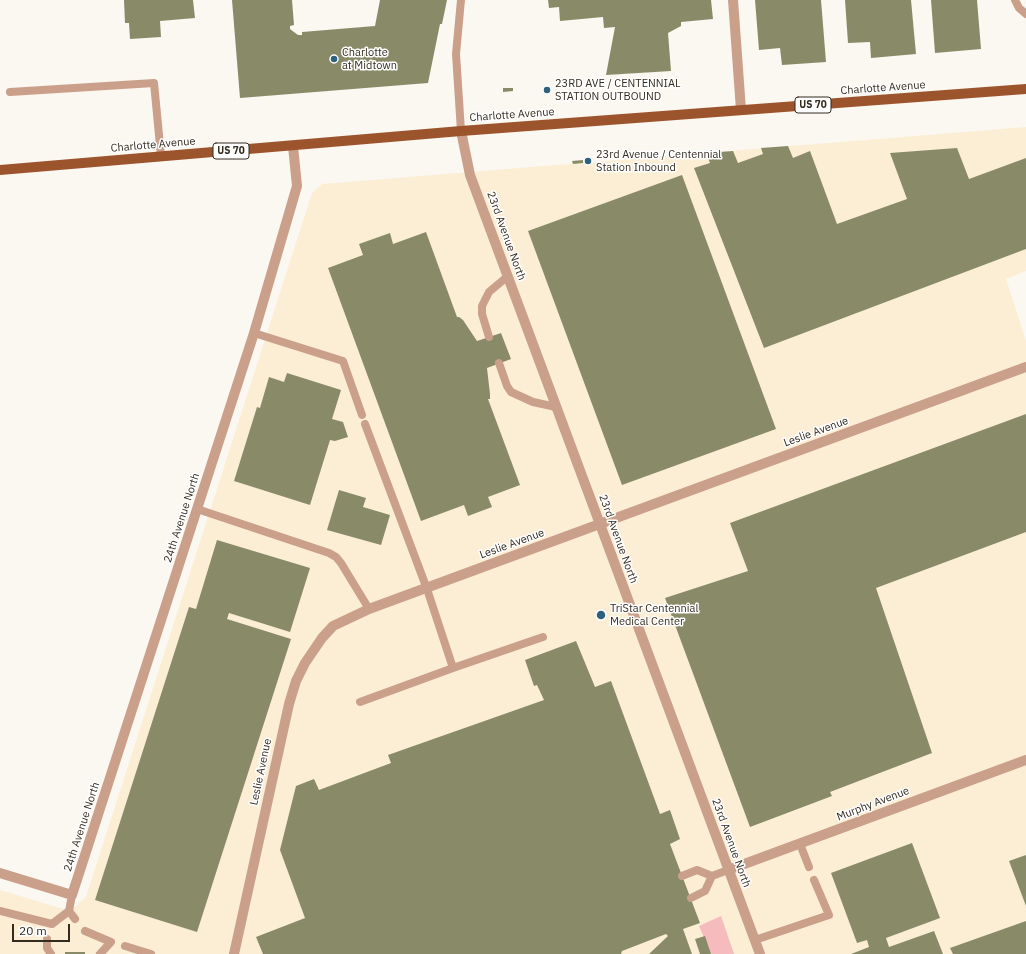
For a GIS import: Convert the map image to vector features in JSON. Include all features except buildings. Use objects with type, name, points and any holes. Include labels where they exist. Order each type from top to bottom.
[{"type":"main road","name":"Charlotte Avenue","points":[[0,170],[461,131],[1026,89]]},
{"type":"street","points":[[733,0],[741,110]]},
{"type":"street","name":"23rd Avenue North","points":[[461,131],[470,174],[760,954]]},
{"type":"street","name":"24th Avenue North","points":[[72,895],[254,333],[297,186],[293,146]]},
{"type":"street","name":"Leslie Avenue","points":[[234,954],[289,704],[296,681],[305,663],[322,638],[334,626],[369,609],[427,589],[1026,367]]},
{"type":"street","name":"Murphy Avenue","points":[[728,870],[1026,760]]},
{"type":"street","points":[[0,873],[72,895]]},
{"type":"lane","points":[[461,0],[456,48],[461,131]]},
{"type":"lane","points":[[1015,0],[1019,8],[1026,14]]},
{"type":"lane","points":[[10,92],[154,83],[161,156]]},
{"type":"lane","points":[[489,337],[482,314],[482,306],[489,292],[508,276]]},
{"type":"lane","points":[[254,333],[343,361],[362,415]]},
{"type":"lane","points":[[499,363],[507,386],[511,392],[533,402],[556,408]]},
{"type":"lane","points":[[365,424],[427,589],[453,668]]},
{"type":"lane","points":[[197,509],[330,553],[341,563],[369,609]]},
{"type":"lane","points":[[360,702],[543,637]]},
{"type":"lane","points":[[800,844],[809,867]]},
{"type":"lane","points":[[682,876],[697,870],[712,876],[728,870]]},
{"type":"lane","points":[[691,898],[705,891],[712,876]]},
{"type":"lane","points":[[755,940],[829,915],[814,880]]},
{"type":"lane","points":[[0,911],[52,924],[69,911],[72,895]]},
{"type":"lane","points":[[69,911],[75,919]]},
{"type":"lane","points":[[85,930],[111,942],[100,954]]},
{"type":"lane","points":[[47,939],[47,948],[51,954]]},
{"type":"lane","points":[[125,946],[152,954]]},
{"type":"shaded area","name":"TriStar Centennial Medical Center","points":[[1026,127],[1026,271],[1006,279],[1026,341],[1026,954],[0,954],[0,890],[70,911],[86,897],[312,193],[322,184]]},
{"type":"shaded area","points":[[721,916],[734,954],[711,954],[699,926]]},
{"type":"place","name":"Charlotte at Midtown","points":[[334,59]]},
{"type":"place","name":"23RD AVE / CENTENNIAL STATION OUTBOUND","points":[[547,90]]},
{"type":"place","name":"23rd Avenue / Centennial Station Inbound","points":[[588,161]]},
{"type":"place","name":"TriStar Centennial Medical Center","points":[[601,615]]}]
